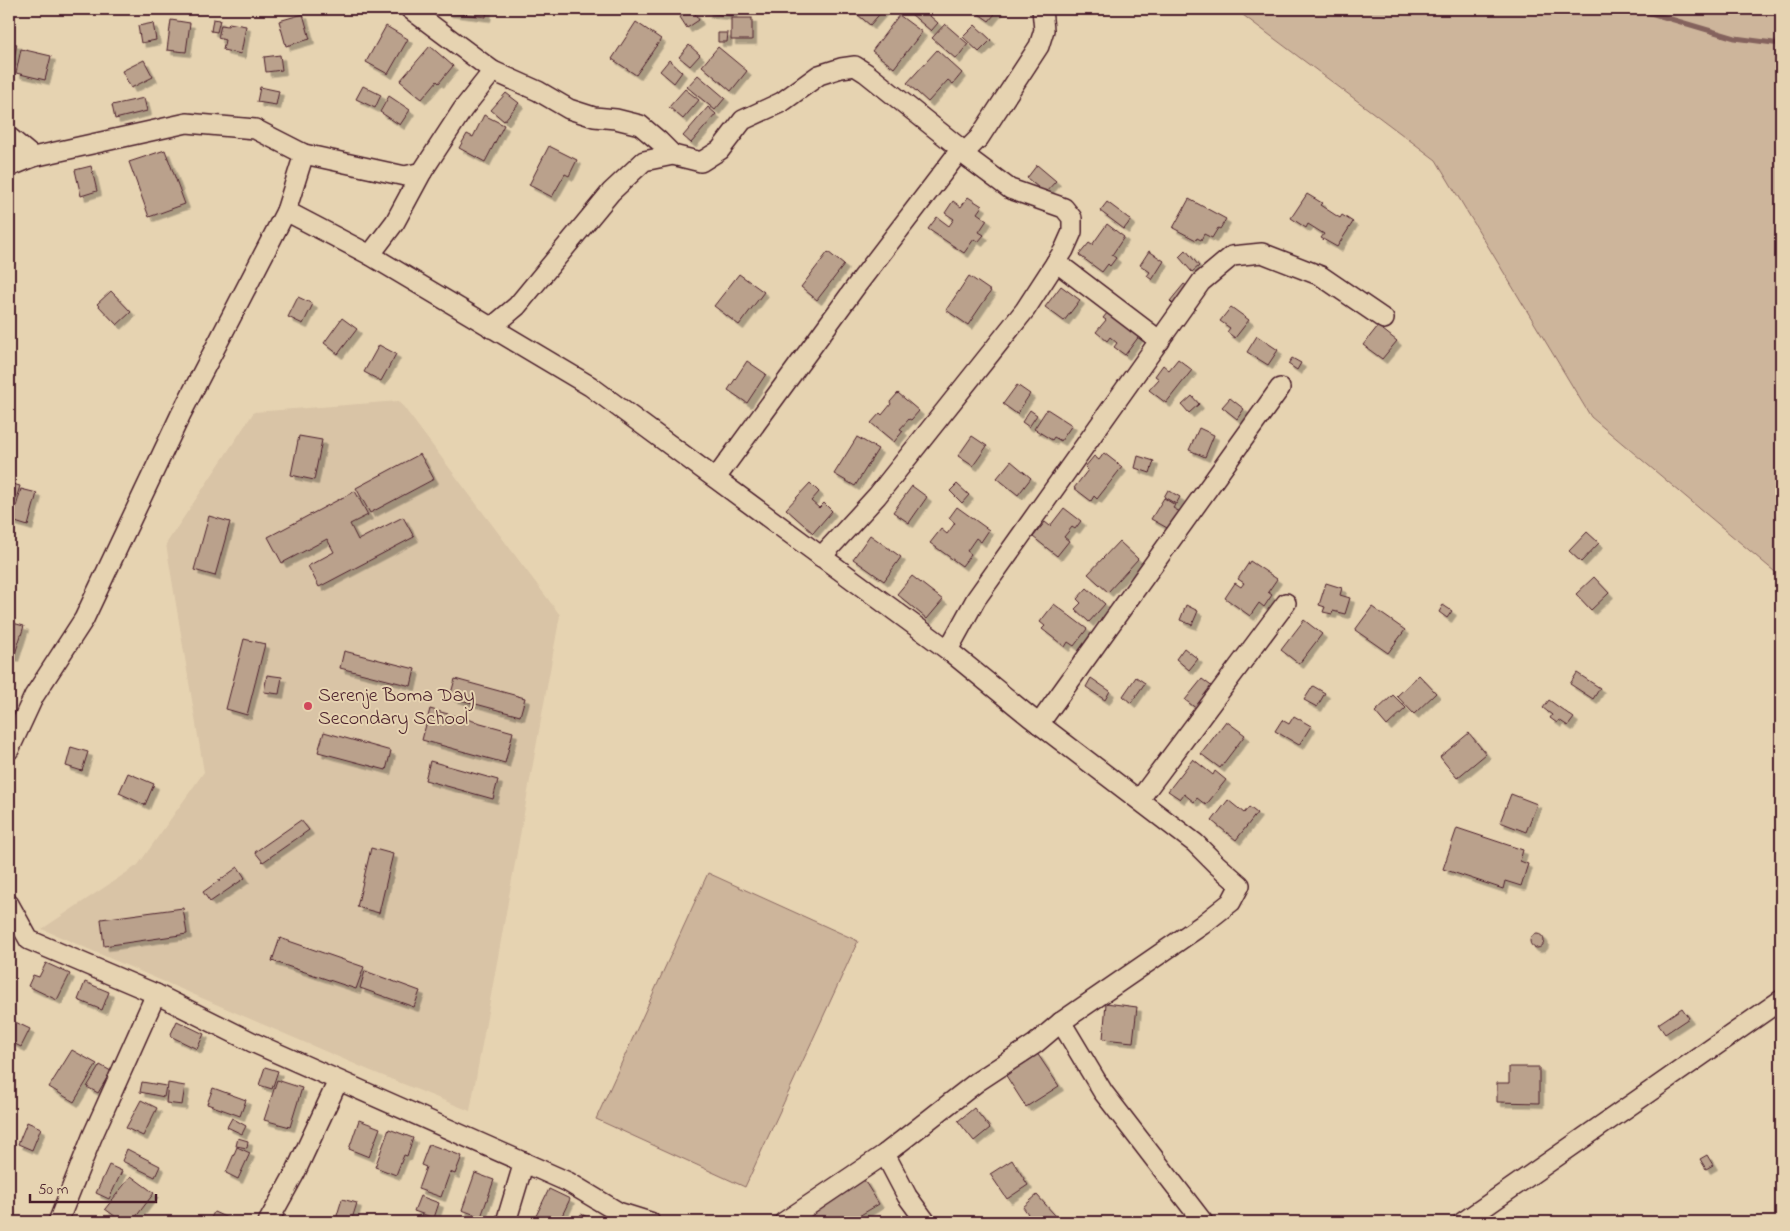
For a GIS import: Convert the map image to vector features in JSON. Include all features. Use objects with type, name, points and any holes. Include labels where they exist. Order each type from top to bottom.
[{"type":"street","points":[[410,9],[493,71],[538,91],[569,109],[594,117],[616,119],[640,125],[673,155]]},
{"type":"street","points":[[716,478],[852,293],[962,151],[979,138],[1039,46],[1044,30],[1042,9]]},
{"type":"street","points":[[491,328],[517,306],[611,192],[644,161],[673,155],[700,162],[720,150],[743,120],[782,102],[819,75],[841,68],[855,66],[1010,189],[1064,208],[1072,218],[1072,232],[1064,250],[1025,310],[877,496],[821,557]]},
{"type":"street","points":[[370,255],[395,222],[422,172],[463,109],[493,71]]},
{"type":"street","points":[[9,167],[32,157],[187,123],[255,129],[304,154],[405,176],[422,172]]},
{"type":"street","points":[[9,137],[32,157]]},
{"type":"street","points":[[9,750],[34,696],[84,618],[182,414],[286,211],[304,154]]},
{"type":"street","points":[[286,211],[370,255],[590,386],[948,650],[1039,724],[1195,843],[1240,885],[1231,902],[1202,925],[1061,1022],[1035,1044],[978,1082],[885,1154],[784,1222]]},
{"type":"street","points":[[948,650],[976,598],[1201,282],[1232,256],[1262,253],[1321,276],[1384,319]]},
{"type":"street","points":[[1056,262],[1160,341]]},
{"type":"street","points":[[1039,724],[1280,388]]},
{"type":"street","points":[[1139,800],[1286,603]]},
{"type":"street","points":[[9,904],[29,940],[156,994],[252,1042],[568,1182],[618,1212],[650,1222]]},
{"type":"street","points":[[58,1222],[92,1137],[156,994]]},
{"type":"street","points":[[1463,1222],[1781,1000]]},
{"type":"street","points":[[1061,1022],[1103,1092],[1202,1222]]},
{"type":"street","points":[[268,1222],[295,1172],[338,1081]]},
{"type":"street","points":[[885,1154],[907,1196],[926,1222]]},
{"type":"street","points":[[506,1222],[524,1162]]},
{"type":"shaded area","points":[[1235,9],[1781,9],[1781,577],[1591,417],[1436,160]]},
{"type":"shaded area","points":[[399,401],[560,615],[470,1111],[371,1071],[42,929],[138,865],[204,772],[166,544],[254,412]]},
{"type":"shaded area","points":[[708,873],[858,941],[745,1187],[596,1119]]},
{"type":"building","points":[[448,9],[487,9],[486,17],[447,12]]},
{"type":"building","points":[[692,9],[699,20],[687,28],[680,17]]},
{"type":"building","points":[[707,9],[733,9],[732,16],[706,13]]},
{"type":"building","points":[[851,9],[884,9],[870,25]]},
{"type":"building","points":[[916,9],[922,9],[938,23],[931,31],[911,14]]},
{"type":"building","points":[[972,9],[999,9],[989,21]]},
{"type":"building","points":[[303,14],[310,39],[286,46],[279,21]]},
{"type":"building","points":[[899,15],[922,32],[894,68],[872,51]]},
{"type":"building","points":[[731,18],[752,18],[752,40],[731,40]]},
{"type":"building","points":[[213,19],[220,20],[217,32],[211,31]]},
{"type":"building","points":[[171,20],[190,23],[186,52],[167,50]]},
{"type":"building","points":[[636,22],[661,39],[636,75],[612,59]]},
{"type":"building","points":[[153,23],[156,40],[141,43],[138,26]]},
{"type":"building","points":[[229,23],[246,26],[241,54],[223,50],[225,40],[218,38],[221,25],[228,26]]},
{"type":"building","points":[[945,24],[968,44],[956,59],[932,38]]},
{"type":"building","points":[[975,25],[991,40],[979,52],[963,37]]},
{"type":"building","points":[[386,26],[408,39],[388,74],[366,62]]},
{"type":"building","points":[[718,33],[728,33],[727,42],[718,42]]},
{"type":"building","points":[[9,43],[17,44],[13,62],[9,61]]},
{"type":"building","points":[[689,45],[700,55],[690,66],[679,57]]},
{"type":"building","points":[[430,46],[453,66],[422,99],[400,81]]},
{"type":"building","points":[[718,47],[747,71],[731,91],[702,66]]},
{"type":"building","points":[[21,49],[51,56],[45,80],[16,73]]},
{"type":"building","points":[[937,50],[962,73],[953,84],[948,80],[928,102],[907,83]]},
{"type":"building","points":[[280,55],[282,70],[266,72],[264,57]]},
{"type":"building","points":[[144,60],[153,77],[131,88],[122,71]]},
{"type":"building","points":[[669,60],[682,72],[674,83],[660,71]]},
{"type":"building","points":[[698,75],[725,98],[715,110],[687,87]]},
{"type":"building","points":[[363,86],[381,95],[375,108],[356,99]]},
{"type":"building","points":[[260,87],[279,91],[276,105],[257,102]]},
{"type":"building","points":[[685,89],[699,100],[683,119],[669,107]]},
{"type":"building","points":[[506,93],[519,103],[504,121],[491,110]]},
{"type":"building","points":[[389,96],[410,110],[400,125],[380,112]]},
{"type":"building","points":[[144,98],[147,111],[115,119],[112,105]]},
{"type":"building","points":[[708,107],[716,114],[691,143],[683,136]]},
{"type":"building","points":[[484,115],[504,125],[485,162],[459,148],[467,134],[473,137]]},
{"type":"building","points":[[549,146],[577,160],[569,176],[565,174],[552,197],[529,185]]},
{"type":"building","points":[[165,150],[185,204],[149,217],[129,162]]},
{"type":"building","points":[[1037,165],[1056,181],[1045,193],[1027,178]]},
{"type":"building","points":[[91,166],[97,191],[81,196],[75,170]]},
{"type":"building","points":[[1307,194],[1322,203],[1320,205],[1340,218],[1342,215],[1353,222],[1337,247],[1321,238],[1324,234],[1308,224],[1306,228],[1291,218]]},
{"type":"building","points":[[968,197],[982,206],[977,213],[987,220],[979,232],[984,235],[978,242],[974,239],[964,253],[928,229],[937,217],[949,226],[954,219],[945,213],[953,201],[961,207]]},
{"type":"building","points":[[1189,199],[1226,219],[1212,238],[1204,234],[1201,240],[1197,238],[1196,240],[1173,228]]},
{"type":"building","points":[[1107,202],[1131,220],[1124,229],[1100,211]]},
{"type":"building","points":[[1107,224],[1124,237],[1112,255],[1116,258],[1102,272],[1079,255],[1089,243],[1092,245]]},
{"type":"building","points":[[1186,250],[1199,266],[1192,272],[1179,257]]},
{"type":"building","points":[[1149,251],[1164,261],[1152,280],[1147,276],[1150,272],[1140,265]]},
{"type":"building","points":[[828,252],[844,265],[817,300],[801,287]]},
{"type":"building","points":[[739,274],[764,292],[739,325],[714,306]]},
{"type":"building","points":[[969,276],[991,291],[968,325],[946,310]]},
{"type":"building","points":[[1184,284],[1192,290],[1177,308],[1170,301]]},
{"type":"building","points":[[1061,286],[1080,300],[1064,321],[1045,307]]},
{"type":"building","points":[[111,291],[131,312],[117,325],[97,304]]},
{"type":"building","points":[[298,297],[313,304],[303,324],[288,317]]},
{"type":"building","points":[[1112,307],[1143,331],[1125,355],[1114,347],[1117,343],[1110,337],[1107,341],[1096,332],[1106,320],[1103,318]]},
{"type":"building","points":[[1231,307],[1249,320],[1235,338],[1227,332],[1230,328],[1220,321]]},
{"type":"building","points":[[342,318],[357,329],[338,354],[324,343]]},
{"type":"building","points":[[1378,326],[1397,341],[1382,359],[1363,345]]},
{"type":"building","points":[[1257,336],[1278,350],[1268,365],[1247,352]]},
{"type":"building","points":[[379,345],[396,354],[381,381],[364,372]]},
{"type":"building","points":[[1292,358],[1301,363],[1297,370],[1288,364]]},
{"type":"building","points":[[1178,359],[1192,370],[1166,403],[1149,390],[1159,379],[1155,376],[1163,365],[1169,370]]},
{"type":"building","points":[[747,361],[766,374],[747,403],[728,390]]},
{"type":"building","points":[[1017,385],[1030,394],[1017,414],[1003,404]]},
{"type":"building","points":[[898,393],[919,411],[900,429],[903,431],[894,442],[871,423],[880,413],[882,415]]},
{"type":"building","points":[[1192,396],[1199,404],[1189,413],[1182,405]]},
{"type":"building","points":[[1230,398],[1244,409],[1237,419],[1222,407]]},
{"type":"building","points":[[1047,409],[1072,425],[1061,441],[1054,437],[1052,440],[1034,429]]},
{"type":"building","points":[[1030,410],[1037,415],[1029,427],[1022,422]]},
{"type":"building","points":[[1199,428],[1214,435],[1205,457],[1189,450]]},
{"type":"building","points":[[299,436],[322,440],[314,480],[291,475]]},
{"type":"building","points":[[972,436],[987,446],[973,466],[958,456]]},
{"type":"building","points":[[857,437],[878,449],[855,486],[834,474]]},
{"type":"building","points":[[1104,453],[1122,467],[1097,499],[1094,496],[1091,501],[1074,488],[1088,470],[1085,467],[1094,456],[1099,460]]},
{"type":"building","points":[[420,454],[434,479],[370,513],[356,488]]},
{"type":"building","points":[[1138,456],[1154,461],[1150,473],[1135,468]]},
{"type":"building","points":[[1011,461],[1031,478],[1018,495],[997,478]]},
{"type":"building","points":[[9,483],[20,486],[16,499],[9,497]]},
{"type":"building","points":[[810,483],[819,492],[811,501],[819,508],[824,503],[832,511],[813,533],[786,509]]},
{"type":"building","points":[[957,484],[969,495],[962,503],[950,491]]},
{"type":"building","points":[[912,486],[927,497],[909,523],[893,512]]},
{"type":"building","points":[[21,489],[37,493],[28,526],[12,521]]},
{"type":"building","points":[[1168,490],[1180,497],[1176,504],[1164,497]]},
{"type":"building","points":[[355,491],[368,515],[350,524],[358,540],[403,517],[414,537],[319,587],[308,566],[334,552],[327,539],[282,563],[268,537]]},
{"type":"building","points":[[1164,498],[1175,505],[1173,508],[1180,512],[1169,529],[1151,519]]},
{"type":"building","points":[[957,507],[989,530],[981,542],[976,538],[967,551],[971,554],[962,566],[930,543],[941,529],[947,534],[955,523],[949,518]]},
{"type":"building","points":[[1064,508],[1081,521],[1075,529],[1072,527],[1064,537],[1069,541],[1057,556],[1033,537],[1045,522],[1050,526]]},
{"type":"building","points":[[209,516],[230,522],[215,576],[194,570]]},
{"type":"building","points":[[1587,532],[1599,543],[1581,562],[1569,551]]},
{"type":"building","points":[[870,535],[901,557],[884,581],[853,559]]},
{"type":"building","points":[[1119,541],[1138,559],[1108,592],[1088,574]]},
{"type":"building","points":[[1250,561],[1277,579],[1268,592],[1272,595],[1264,607],[1259,603],[1250,616],[1225,598],[1235,583],[1241,587],[1244,583],[1238,579]]},
{"type":"building","points":[[912,576],[943,600],[927,619],[897,594]]},
{"type":"building","points":[[1594,577],[1609,593],[1591,610],[1576,594]]},
{"type":"building","points":[[1326,583],[1342,588],[1340,595],[1350,598],[1345,614],[1333,611],[1332,614],[1323,612],[1325,607],[1319,605]]},
{"type":"building","points":[[1087,588],[1105,604],[1089,622],[1075,609],[1081,603],[1077,599]]},
{"type":"building","points":[[1054,604],[1087,629],[1074,646],[1068,642],[1065,647],[1042,629],[1045,626],[1040,622]]},
{"type":"building","points":[[1186,605],[1198,611],[1192,625],[1180,620]]},
{"type":"building","points":[[1443,605],[1452,611],[1447,618],[1439,612]]},
{"type":"building","points":[[1372,607],[1405,630],[1388,653],[1355,630]]},
{"type":"building","points":[[1304,620],[1322,634],[1299,664],[1281,650]]},
{"type":"building","points":[[9,622],[24,626],[14,657],[9,655]]},
{"type":"building","points":[[244,639],[265,644],[247,715],[226,709]]},
{"type":"building","points":[[1184,648],[1198,659],[1189,670],[1176,659]]},
{"type":"building","points":[[344,651],[415,669],[411,686],[340,668]]},
{"type":"building","points":[[1577,673],[1600,688],[1593,699],[1570,684]]},
{"type":"building","points":[[267,675],[282,677],[279,694],[264,692]]},
{"type":"building","points":[[1419,675],[1436,693],[1414,714],[1397,696]]},
{"type":"building","points":[[1136,677],[1145,683],[1131,703],[1123,696]]},
{"type":"building","points":[[1091,678],[1110,691],[1105,700],[1086,687]]},
{"type":"building","points":[[455,679],[525,698],[520,716],[450,697]]},
{"type":"building","points":[[1202,679],[1214,688],[1197,709],[1185,700]]},
{"type":"building","points":[[1313,686],[1325,693],[1317,707],[1304,700]]},
{"type":"building","points":[[1393,695],[1406,708],[1387,726],[1375,712]]},
{"type":"building","points":[[1549,700],[1574,718],[1568,726],[1559,720],[1557,723],[1550,718],[1552,715],[1543,708]]},
{"type":"building","points":[[430,709],[513,732],[505,763],[422,740]]},
{"type":"building","points":[[1294,716],[1311,726],[1299,745],[1275,731],[1282,720],[1289,724]]},
{"type":"building","points":[[1226,721],[1245,735],[1220,768],[1201,754]]},
{"type":"building","points":[[324,732],[391,751],[386,770],[318,752]]},
{"type":"building","points":[[1469,733],[1486,754],[1457,778],[1440,757]]},
{"type":"building","points":[[71,747],[88,752],[82,771],[66,766]]},
{"type":"building","points":[[1193,759],[1213,775],[1215,771],[1226,780],[1206,805],[1197,798],[1194,802],[1184,794],[1180,799],[1168,791]]},
{"type":"building","points":[[430,761],[498,780],[493,799],[425,780]]},
{"type":"building","points":[[128,773],[154,784],[145,805],[119,793]]},
{"type":"building","points":[[1511,794],[1537,804],[1526,832],[1500,822]]},
{"type":"building","points":[[1228,800],[1244,813],[1249,807],[1257,813],[1236,840],[1212,821]]},
{"type":"building","points":[[301,820],[309,830],[263,862],[255,852]]},
{"type":"building","points":[[1457,828],[1523,850],[1520,861],[1528,864],[1521,886],[1505,881],[1503,889],[1443,869]]},
{"type":"building","points":[[371,848],[393,854],[379,913],[357,907]]},
{"type":"building","points":[[238,867],[245,878],[210,902],[203,892]]},
{"type":"building","points":[[183,908],[187,934],[104,946],[101,919]]},
{"type":"building","points":[[1534,934],[1540,934],[1544,941],[1540,948],[1534,948],[1530,944],[1530,938]]},
{"type":"building","points":[[280,938],[364,967],[356,989],[272,961]]},
{"type":"building","points":[[46,963],[70,974],[57,1000],[28,986],[33,975],[39,977]]},
{"type":"building","points":[[365,971],[420,991],[414,1007],[360,988]]},
{"type":"building","points":[[85,982],[109,992],[102,1010],[78,1000]]},
{"type":"building","points":[[1106,1003],[1137,1007],[1133,1042],[1103,1039]]},
{"type":"building","points":[[1682,1008],[1689,1018],[1665,1034],[1658,1024]]},
{"type":"building","points":[[9,1019],[30,1029],[21,1047],[9,1041]]},
{"type":"building","points":[[177,1021],[204,1034],[197,1049],[170,1036]]},
{"type":"building","points":[[72,1050],[97,1064],[74,1102],[49,1087]]},
{"type":"building","points":[[1037,1053],[1059,1086],[1026,1107],[1005,1074]]},
{"type":"building","points":[[100,1065],[111,1071],[98,1093],[87,1087]]},
{"type":"building","points":[[265,1067],[278,1071],[272,1089],[259,1085]]},
{"type":"building","points":[[1509,1067],[1539,1067],[1539,1103],[1497,1102],[1497,1083],[1509,1083]]},
{"type":"building","points":[[277,1080],[302,1088],[290,1127],[264,1120]]},
{"type":"building","points":[[142,1082],[166,1086],[164,1097],[140,1092]]},
{"type":"building","points":[[168,1083],[185,1086],[182,1105],[166,1103]]},
{"type":"building","points":[[213,1088],[246,1100],[240,1116],[207,1104]]},
{"type":"building","points":[[141,1100],[157,1108],[143,1136],[126,1128]]},
{"type":"building","points":[[974,1108],[990,1128],[974,1141],[958,1121]]},
{"type":"building","points":[[232,1118],[246,1126],[242,1134],[227,1127]]},
{"type":"building","points":[[359,1120],[380,1128],[369,1157],[349,1149]]},
{"type":"building","points":[[27,1122],[41,1128],[32,1150],[18,1144]]},
{"type":"building","points":[[389,1129],[413,1138],[407,1156],[404,1155],[396,1175],[375,1167]]},
{"type":"building","points":[[238,1138],[248,1141],[247,1148],[236,1146]]},
{"type":"building","points":[[429,1144],[462,1156],[455,1174],[450,1172],[441,1197],[418,1189],[426,1167],[421,1165]]},
{"type":"building","points":[[237,1147],[250,1153],[238,1179],[226,1173]]},
{"type":"building","points":[[127,1149],[160,1166],[155,1177],[122,1161]]},
{"type":"building","points":[[1707,1155],[1713,1165],[1706,1169],[1700,1159]]},
{"type":"building","points":[[1012,1160],[1028,1185],[1007,1199],[990,1174]]},
{"type":"building","points":[[109,1165],[122,1171],[109,1199],[96,1193]]},
{"type":"building","points":[[475,1173],[494,1180],[481,1217],[462,1210]]},
{"type":"building","points":[[131,1176],[154,1193],[132,1222],[123,1222],[105,1209]]},
{"type":"building","points":[[864,1180],[879,1204],[849,1222],[804,1222],[802,1219]]},
{"type":"building","points":[[549,1189],[570,1199],[559,1222],[533,1222]]},
{"type":"building","points":[[1037,1195],[1061,1222],[1018,1222],[1028,1214],[1023,1207]]},
{"type":"building","points":[[420,1196],[439,1203],[434,1218],[414,1211]]},
{"type":"building","points":[[342,1199],[357,1203],[351,1222],[335,1222]]},
{"type":"building","points":[[214,1212],[234,1221],[209,1222]]},
{"type":"building","points":[[581,1214],[599,1222],[577,1222]]},
{"type":"waterway","points":[[1637,9],[1735,38],[1781,44]]},
{"type":"place","name":"Serenje Boma Day Secondary School","points":[[308,706]]}]
